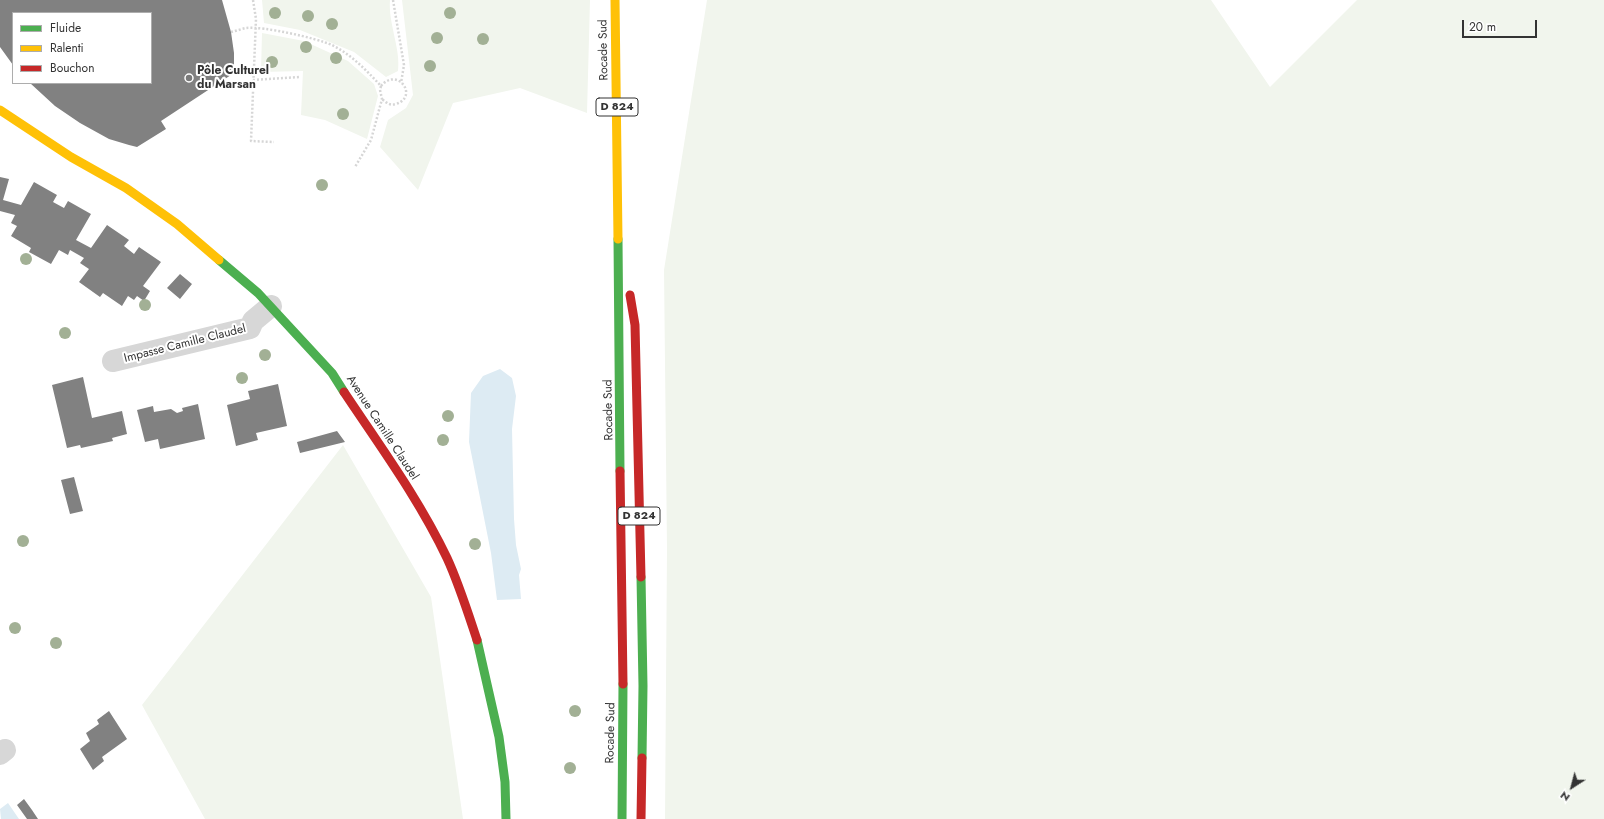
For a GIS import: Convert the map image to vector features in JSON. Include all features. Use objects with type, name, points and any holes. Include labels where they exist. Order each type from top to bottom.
[{"type":"main road","name":"Rocade Sud","points":[[615,0],[624,687],[622,819]]},
{"type":"main road","name":"Avenue Camille Claudel","points":[[0,110],[71,157],[126,188],[177,224],[258,293],[332,373],[417,503],[447,558],[465,604],[480,650],[499,737],[506,819]]},
{"type":"main road","name":"Avenue Camille Claudel","points":[[21,136],[71,157]]},
{"type":"main road","name":"D 824","points":[[618,215],[635,325],[643,686],[641,819]]},
{"type":"street","name":"Impasse Camille Claudel","points":[[113,361],[250,328],[253,322],[271,306]]},
{"type":"path","points":[[253,0],[256,19],[251,141],[274,142]]},
{"type":"path","points":[[394,0],[404,65],[401,83]]},
{"type":"path","points":[[231,32],[246,28],[289,33],[332,45],[359,63],[381,86]]},
{"type":"path","points":[[253,80],[300,77]]},
{"type":"path","points":[[355,167],[372,140],[382,99],[380,90],[381,86],[390,79],[396,80],[401,83],[407,91],[402,102],[393,105],[387,104],[382,99]]},
{"type":"shaded area","points":[[262,0],[390,0],[391,18],[398,54],[398,71],[386,77],[354,52],[300,30],[264,23]]},
{"type":"shaded area","points":[[402,0],[590,0],[587,113],[520,88],[453,103],[418,190],[380,147],[388,120],[406,108],[413,95]]},
{"type":"shaded area","points":[[707,0],[1211,0],[1270,87],[1357,0],[1604,0],[1604,819],[665,819],[667,549],[664,270]]},
{"type":"shaded area","points":[[262,33],[304,41],[348,61],[374,84],[378,96],[367,139],[325,120],[301,115],[303,71],[261,72]]},
{"type":"shaded area","points":[[500,369],[512,378],[516,396],[512,429],[514,519],[516,545],[521,569],[519,575],[521,599],[497,600],[491,553],[469,442],[471,393],[483,376]]},
{"type":"shaded area","points":[[343,445],[431,597],[463,819],[205,819],[142,705]]},
{"type":"shaded area","points":[[8,803],[19,819],[1,819],[0,809]]},
{"type":"building","name":"Pôle Culturel du Marsan","points":[[0,0],[222,0],[231,32],[234,53],[234,73],[161,121],[166,129],[137,147],[109,139],[80,123],[55,106],[31,84],[152,84],[152,12],[12,12],[12,64],[0,47]]},
{"type":"building","points":[[0,177],[9,179],[3,200],[21,205],[34,182],[57,195],[53,202],[64,208],[68,201],[91,214],[76,240],[91,248],[107,225],[129,240],[124,246],[134,254],[139,247],[161,262],[143,286],[150,291],[144,301],[137,296],[134,300],[128,296],[122,306],[103,293],[100,297],[79,282],[89,269],[80,263],[84,258],[70,250],[68,255],[59,250],[51,264],[29,252],[31,248],[11,236],[17,226],[11,223],[15,215],[0,211]]},
{"type":"building","points":[[180,274],[192,284],[180,299],[167,288]]},
{"type":"building","points":[[83,377],[92,418],[122,411],[127,434],[112,438],[113,441],[81,448],[80,445],[67,448],[52,385]]},
{"type":"building","points":[[278,384],[287,426],[256,433],[258,440],[236,446],[227,405],[250,399],[248,391]]},
{"type":"building","points":[[198,404],[205,439],[160,449],[158,439],[145,442],[137,410],[153,406],[154,412],[171,409],[177,413],[183,411],[182,408]]},
{"type":"building","points":[[337,431],[345,442],[300,453],[297,442]]},
{"type":"building","points":[[74,477],[83,511],[70,514],[61,480]]},
{"type":"building","points":[[109,711],[127,739],[102,757],[104,761],[93,770],[80,749],[90,741],[86,733],[99,724],[97,720]]},
{"type":"building","points":[[24,799],[38,819],[27,819],[17,805]]},
{"type":"traffic: fast","points":[[618,239],[620,471]]},
{"type":"traffic: fast","points":[[219,260],[258,293],[332,373],[344,392]]},
{"type":"traffic: fast","points":[[641,577],[643,686],[642,758]]},
{"type":"traffic: fast","points":[[477,640],[499,737],[505,782],[506,819]]},
{"type":"traffic: fast","points":[[622,819],[623,684]]},
{"type":"traffic: slow","points":[[615,0],[618,239]]},
{"type":"traffic: slow","points":[[0,110],[71,157],[126,188],[177,224],[219,260]]},
{"type":"traffic: jam","points":[[630,295],[635,325],[641,577]]},
{"type":"traffic: jam","points":[[344,392],[412,494],[436,536],[455,578],[477,640]]},
{"type":"traffic: jam","points":[[620,471],[623,684]]},
{"type":"traffic: jam","points":[[641,819],[642,758]]},
{"type":"place","name":"Pôle Culturel du Marsan","points":[[189,78]]}]
